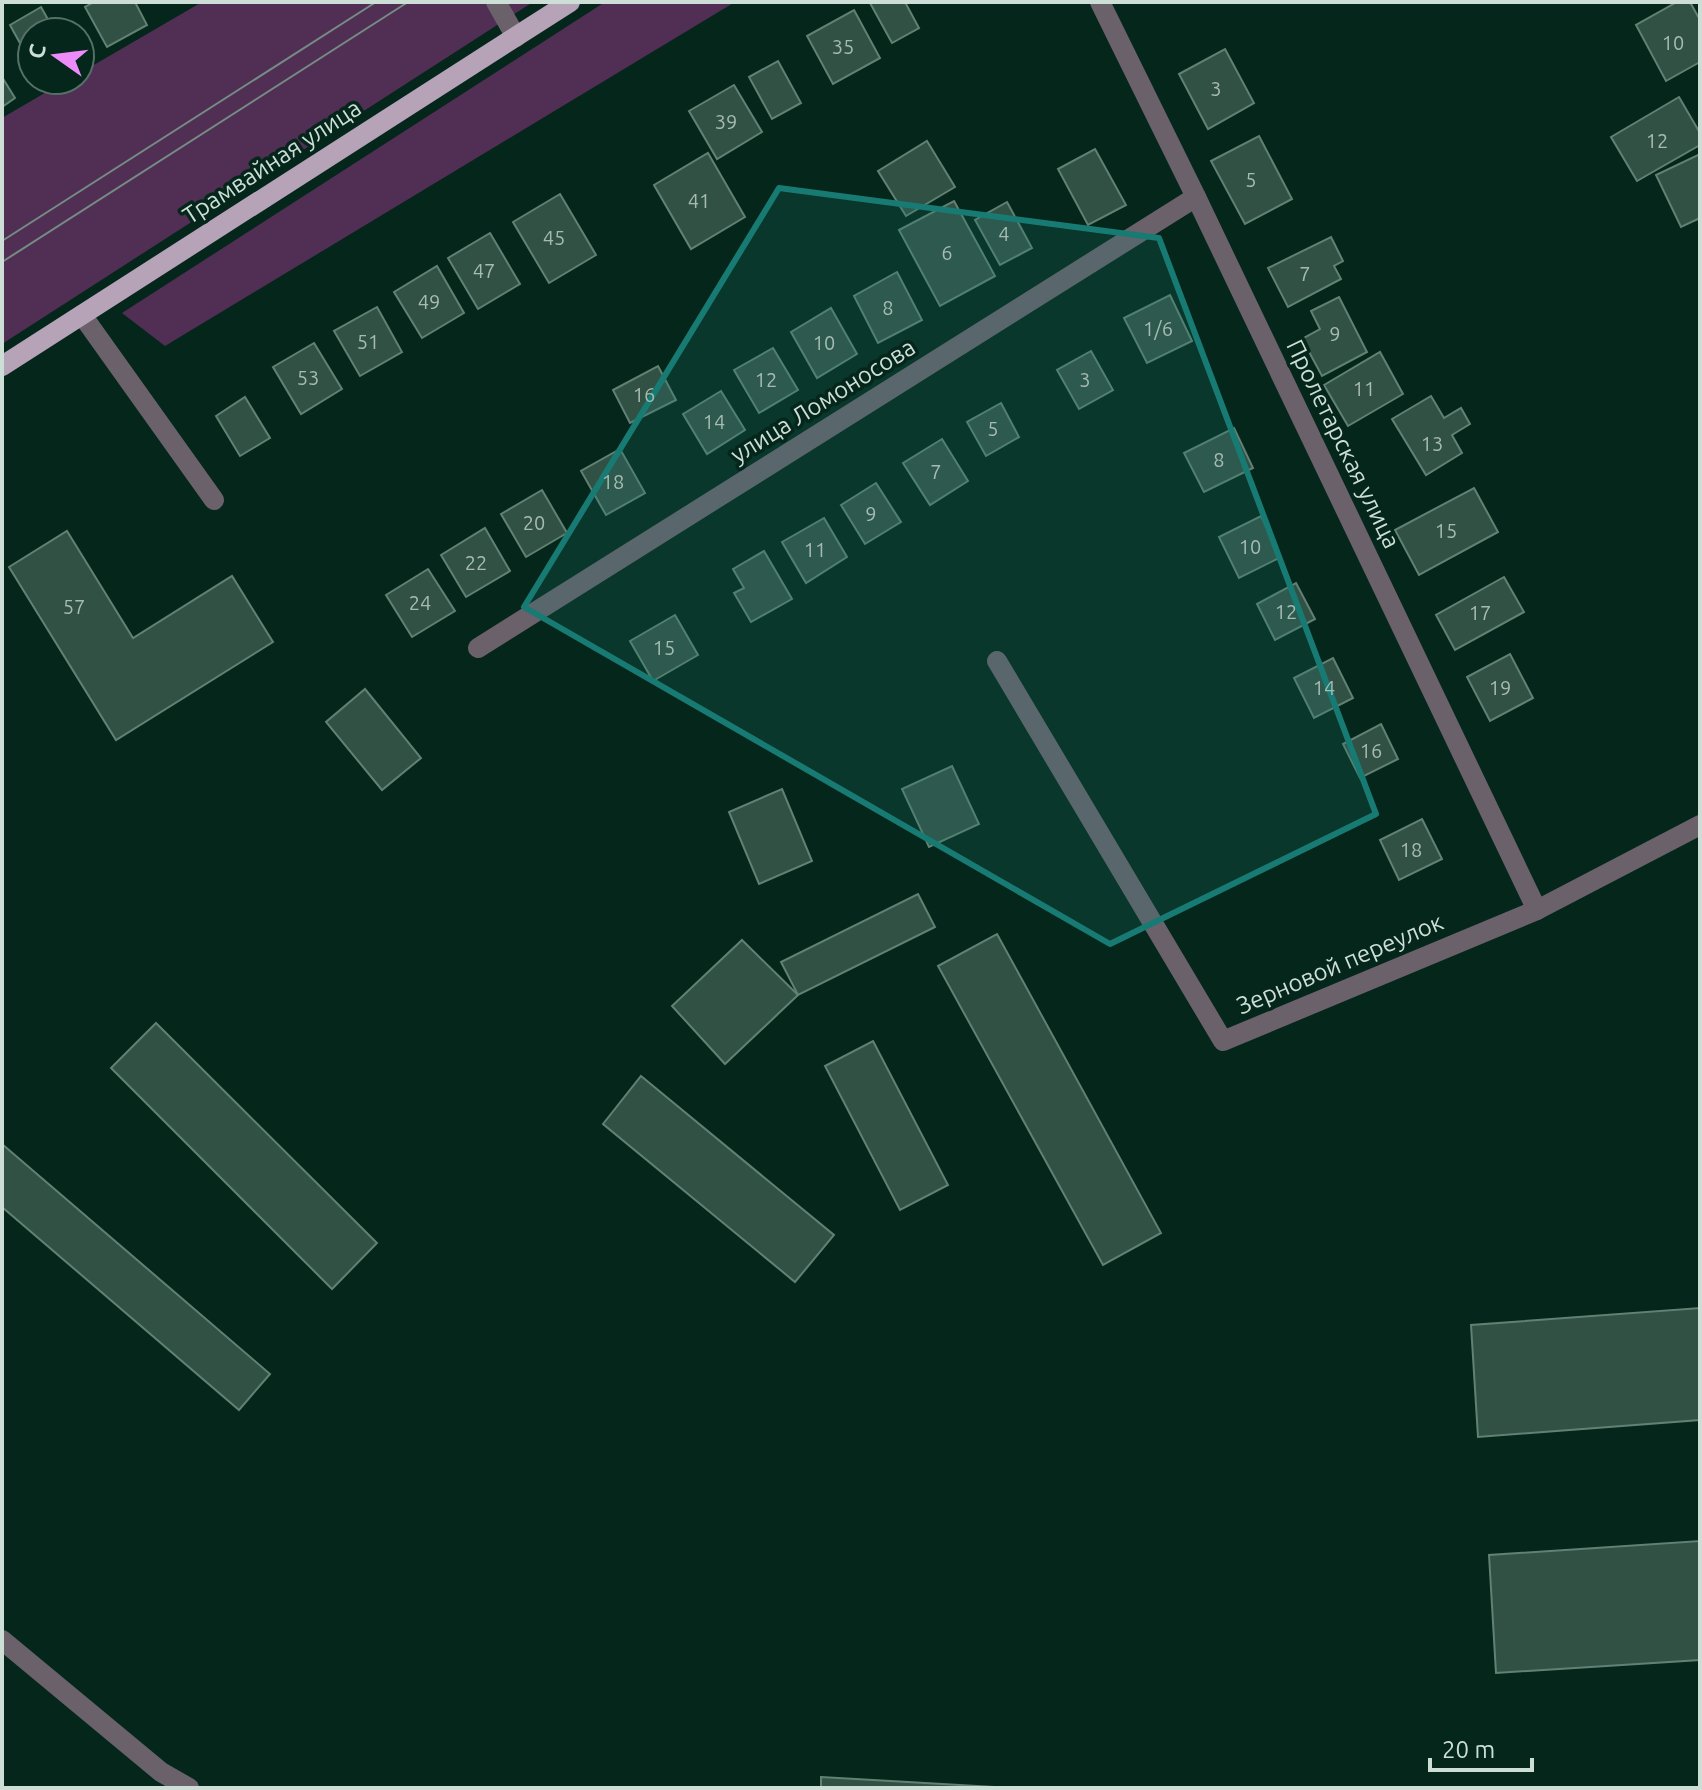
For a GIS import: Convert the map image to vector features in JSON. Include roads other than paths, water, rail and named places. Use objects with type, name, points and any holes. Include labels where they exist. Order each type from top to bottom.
[{"type":"main road","name":"Трамвайная улица","points":[[2,366],[570,2]]},
{"type":"street","points":[[496,2],[516,37]]},
{"type":"street","name":"Пролетарская улица","points":[[1100,2],[1537,910]]},
{"type":"street","name":"улица Ломоносова","points":[[478,648],[1196,197]]},
{"type":"street","points":[[82,315],[214,500]]},
{"type":"street","name":"Зерновой переулок","points":[[997,661],[1223,1041],[1537,910],[1700,825]]},
{"type":"street","points":[[2,1640],[161,1772],[189,1788]]},
{"type":"tram line","points":[[2,241],[376,2]]},
{"type":"tram line","points":[[2,262],[408,2]]}]
